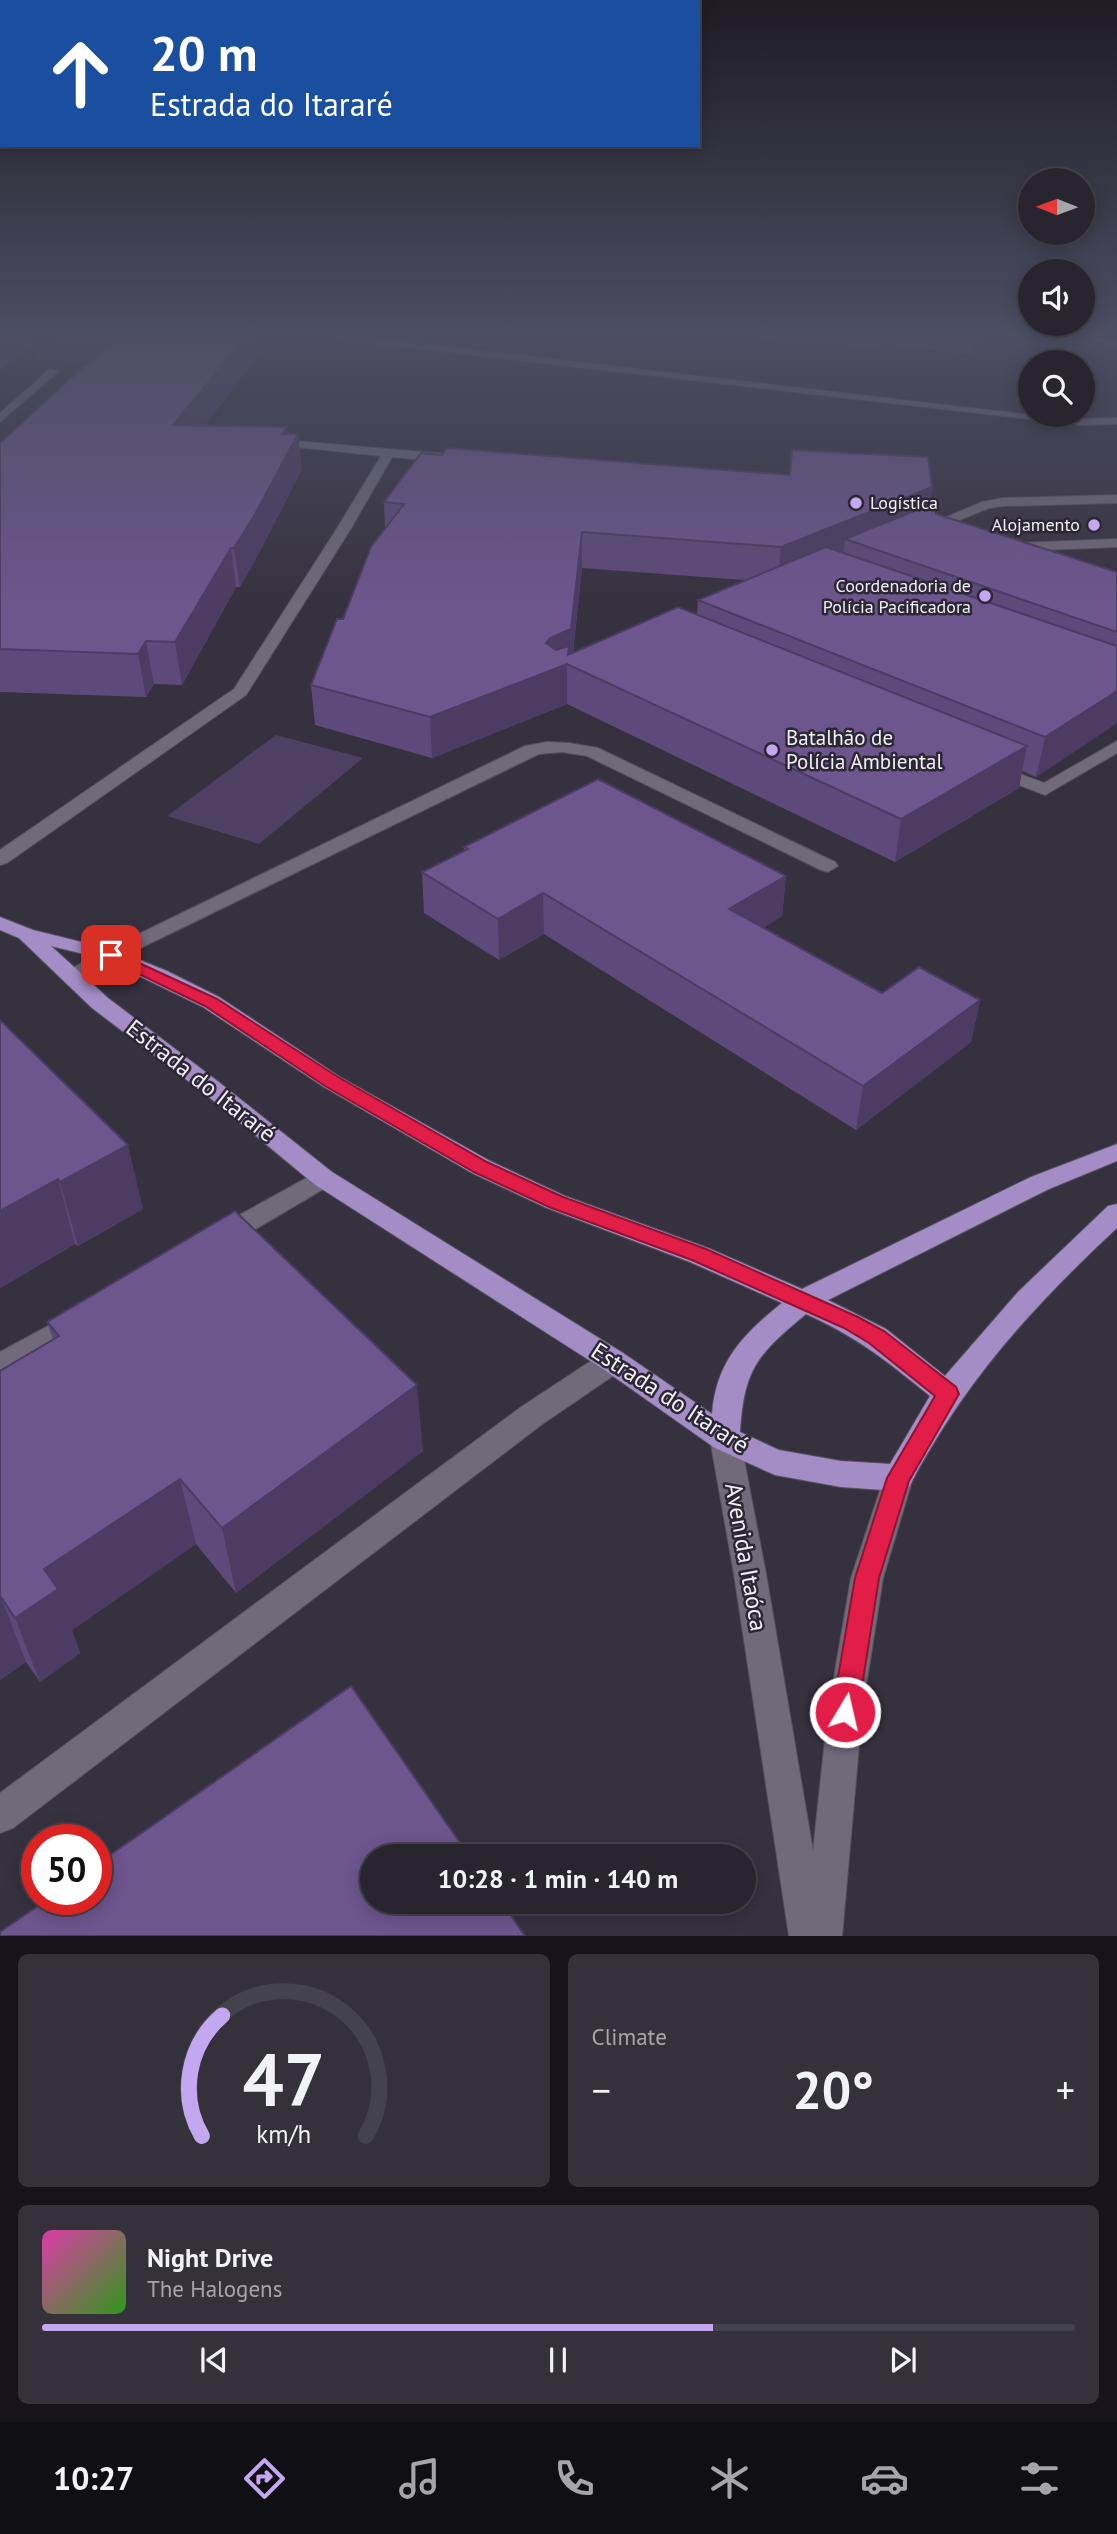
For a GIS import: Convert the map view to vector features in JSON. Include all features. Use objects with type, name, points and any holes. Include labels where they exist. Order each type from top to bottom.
[{"type":"main road","name":"Estrada do Itararé","points":[[0,923],[26,934],[111,955],[211,1002],[332,1082],[481,1167],[556,1202],[699,1255],[804,1300],[876,1337],[948,1394]]},
{"type":"main road","name":"Estrada do Itararé","points":[[26,934],[100,1003],[212,1088],[323,1178],[613,1361],[724,1439],[775,1462],[841,1474],[898,1478]]},
{"type":"main road","name":"Avenida Itaóca","points":[[724,1439],[728,1398],[739,1365],[759,1337],[804,1300],[1040,1183],[1117,1152]]},
{"type":"main road","points":[[898,1478],[948,1394],[1056,1269],[1117,1213]]},
{"type":"street","points":[[252,440],[456,459]]},
{"type":"street","points":[[0,859],[240,692],[343,530],[388,453]]},
{"type":"street","points":[[906,537],[986,505],[1003,502],[1117,499]]},
{"type":"street","points":[[943,522],[968,531]]},
{"type":"street","points":[[1055,560],[1012,545],[1117,543]]},
{"type":"street","points":[[72,977],[111,955],[531,750],[548,746],[570,746],[592,752],[828,866]]},
{"type":"street","points":[[981,763],[1045,790],[1117,746]]},
{"type":"street","points":[[204,1247],[323,1178]]},
{"type":"street","points":[[0,1366],[96,1310]]},
{"type":"street","points":[[0,1815],[531,1416],[613,1361]]},
{"type":"street","name":"Avenida Itaóca","points":[[724,1439],[750,1574],[808,1936]]},
{"type":"street","points":[[823,1936],[845,1712],[867,1578],[898,1478]]},
{"type":"shaded area","points":[[276,735],[363,758],[259,844],[167,816]]},
{"type":"building","points":[[17,427],[287,427],[282,434],[298,434],[254,516],[234,548],[231,548],[175,642],[146,641],[138,654],[0,649],[0,443]]},
{"type":"building","points":[[447,448],[790,475],[792,450],[928,457],[932,487],[781,547],[582,532],[571,629],[550,638],[546,643],[556,650],[569,646],[568,655],[678,607],[1027,746],[901,819],[567,664],[430,717],[311,685],[337,619],[343,619],[371,547],[404,504],[384,502],[421,453],[442,455]]},
{"type":"building","points":[[934,503],[936,514],[1117,572],[1117,632],[845,539]]},
{"type":"building","points":[[826,547],[1117,646],[1117,691],[1045,737],[698,600]]},
{"type":"building","points":[[598,779],[786,876],[729,909],[882,993],[919,967],[980,1000],[863,1086],[543,893],[498,919],[422,872],[468,849],[464,847]]},
{"type":"building","points":[[0,1020],[128,1145],[0,1211]]},
{"type":"building","points":[[235,1211],[417,1385],[222,1528],[180,1479],[44,1569],[58,1589],[15,1618],[0,1598],[0,1371],[59,1336],[47,1322]]},
{"type":"building","points":[[351,1686],[461,1844],[360,1844],[360,1914],[510,1914],[525,1936],[0,1936],[0,1932],[25,1915],[112,1915],[112,1854]]},
{"type":"place","name":"Logística","points":[[856,503]]},
{"type":"place","name":"Alojamento","points":[[1094,525]]},
{"type":"place","name":"Coordenadoria de Polícia Pacificadora","points":[[985,596]]},
{"type":"place","name":"Batalhão de Polícia Ambiental","points":[[772,750]]},
{"type":"route","points":[[111,955],[211,1002],[332,1082],[481,1167],[556,1202],[699,1255],[851,1322],[876,1337],[948,1394],[898,1478],[867,1578],[845,1712]]}]
